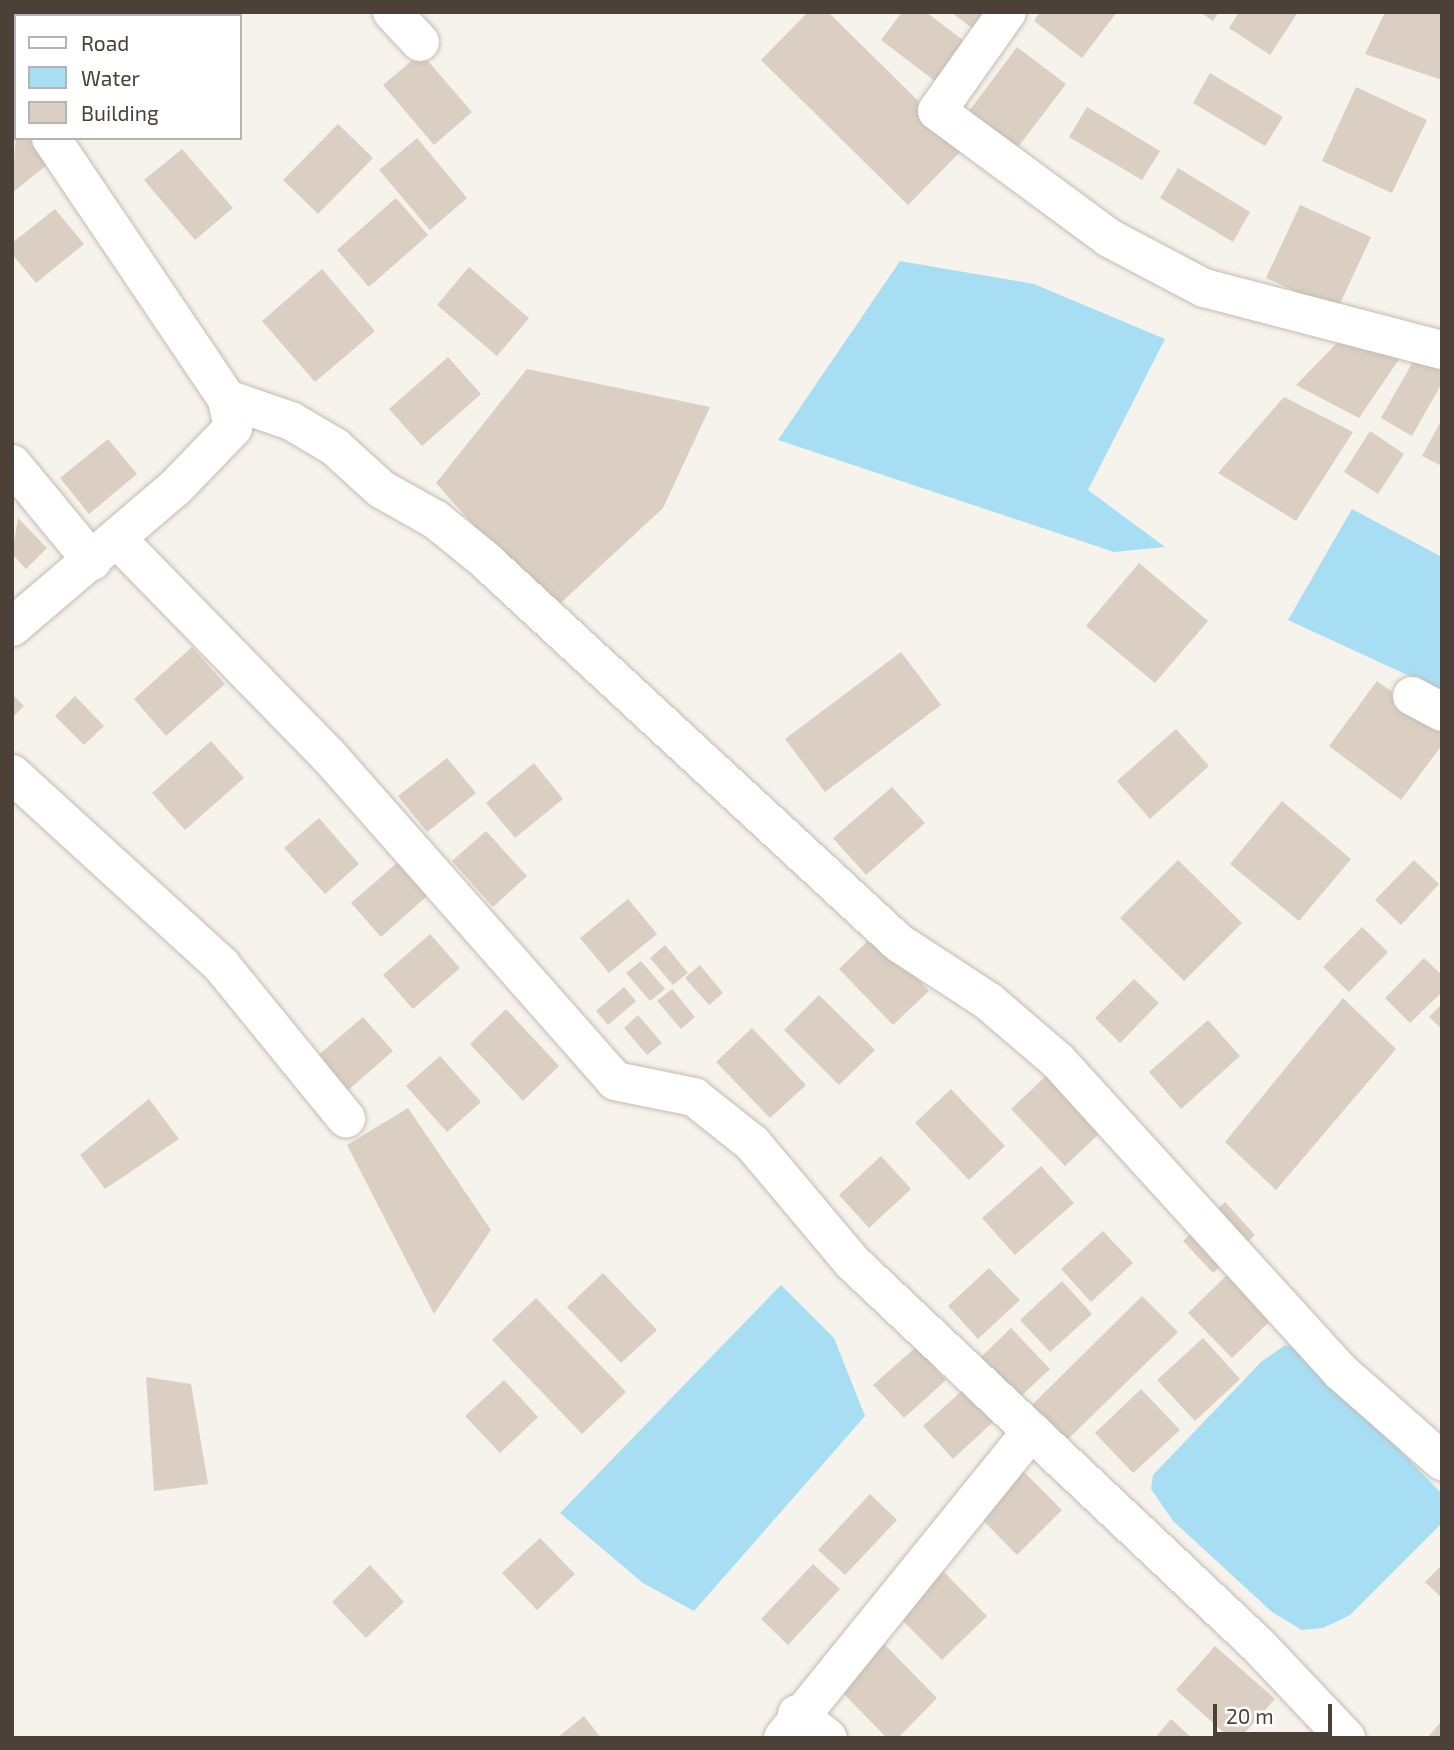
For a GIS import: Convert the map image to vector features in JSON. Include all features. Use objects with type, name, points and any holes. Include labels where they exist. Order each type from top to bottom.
[{"type":"street","points":[[392,12],[420,42]]},
{"type":"street","points":[[1007,12],[937,111],[1109,239],[1204,288],[1442,350]]},
{"type":"street","points":[[12,627],[104,550],[233,428],[227,399],[52,140]]},
{"type":"street","points":[[227,399],[291,421],[335,447],[381,489],[436,520],[484,559],[899,943],[988,1001],[1058,1061],[1341,1372],[1442,1461]]},
{"type":"street","points":[[12,464],[328,755],[615,1080],[694,1097],[753,1144],[853,1263],[1032,1431],[1346,1738]]},
{"type":"street","points":[[12,774],[221,965],[346,1118]]},
{"type":"street","points":[[828,1738],[790,1726],[1032,1431]]},
{"type":"water","points":[[900,261],[1034,284],[1165,339],[1088,490],[1165,547],[1114,552],[778,440]]},
{"type":"water","points":[[1352,509],[1442,557],[1442,691],[1288,620]]},
{"type":"water","points":[[781,1285],[834,1338],[865,1416],[694,1611],[643,1583],[560,1513]]},
{"type":"water","points":[[1285,1345],[1302,1348],[1442,1494],[1442,1523],[1350,1615],[1323,1628],[1302,1630],[1272,1612],[1173,1521],[1151,1489],[1153,1475],[1261,1362]]},
{"type":"building","points":[[808,12],[828,12],[965,147],[908,205],[761,60]]},
{"type":"building","points":[[902,12],[926,12],[973,48],[944,88],[881,40]]},
{"type":"building","points":[[951,12],[1003,12],[984,37]]},
{"type":"building","points":[[1040,12],[1117,12],[1082,58],[1034,21]]},
{"type":"building","points":[[1200,12],[1219,12],[1213,21]]},
{"type":"building","points":[[1239,12],[1298,12],[1270,55],[1229,28]]},
{"type":"building","points":[[1385,12],[1442,12],[1442,80],[1365,54]]},
{"type":"building","points":[[1017,47],[1066,84],[1018,147],[969,111]]},
{"type":"building","points":[[421,53],[472,112],[434,145],[383,85]]},
{"type":"building","points":[[1210,73],[1283,117],[1265,146],[1193,103]]},
{"type":"building","points":[[1356,87],[1427,120],[1392,193],[1322,161]]},
{"type":"building","points":[[1087,107],[1160,151],[1142,180],[1069,137]]},
{"type":"building","points":[[338,124],[373,158],[318,214],[283,180]]},
{"type":"building","points":[[417,138],[467,198],[430,230],[379,170]]},
{"type":"building","points":[[15,140],[47,140],[59,155],[12,193]]},
{"type":"building","points":[[182,149],[233,208],[195,240],[144,180]]},
{"type":"building","points":[[1178,168],[1250,212],[1233,242],[1160,198]]},
{"type":"building","points":[[396,198],[428,235],[369,287],[337,250]]},
{"type":"building","points":[[1300,205],[1371,237],[1337,310],[1266,278]]},
{"type":"building","points":[[55,209],[84,244],[36,283],[12,254],[12,243]]},
{"type":"building","points":[[469,267],[529,318],[497,356],[437,305]]},
{"type":"building","points":[[322,269],[375,331],[315,382],[262,321]]},
{"type":"building","points":[[1341,339],[1402,355],[1359,418],[1296,385]]},
{"type":"building","points":[[448,357],[481,394],[422,446],[389,409]]},
{"type":"building","points":[[1415,358],[1442,365],[1442,383],[1412,436],[1381,418]]},
{"type":"building","points":[[527,369],[710,407],[663,508],[551,612],[436,483]]},
{"type":"building","points":[[1284,397],[1353,432],[1296,521],[1218,473]]},
{"type":"building","points":[[1442,419],[1442,466],[1422,456]]},
{"type":"building","points":[[1370,431],[1404,454],[1378,494],[1344,472]]},
{"type":"building","points":[[108,439],[137,474],[89,514],[60,478]]},
{"type":"building","points":[[18,518],[47,548],[26,569],[12,554]]},
{"type":"building","points":[[1139,563],[1208,621],[1155,683],[1086,626]]},
{"type":"building","points":[[192,647],[225,684],[166,736],[134,699]]},
{"type":"building","points":[[901,652],[941,705],[825,792],[785,739]]},
{"type":"building","points":[[1377,681],[1442,728],[1442,745],[1401,800],[1329,746]]},
{"type":"building","points":[[12,694],[24,706],[12,718]]},
{"type":"building","points":[[75,696],[104,726],[84,745],[55,716]]},
{"type":"building","points":[[1176,729],[1209,766],[1150,819],[1117,781]]},
{"type":"building","points":[[211,741],[244,778],[185,830],[152,793]]},
{"type":"building","points":[[447,758],[476,793],[427,832],[398,796]]},
{"type":"building","points":[[534,763],[563,799],[515,838],[486,803]]},
{"type":"building","points":[[892,787],[925,823],[866,875],[833,838]]},
{"type":"building","points":[[1282,801],[1351,859],[1299,921],[1230,864]]},
{"type":"building","points":[[319,818],[359,864],[325,894],[284,848]]},
{"type":"building","points":[[486,831],[527,876],[493,907],[452,861]]},
{"type":"building","points":[[1178,860],[1242,923],[1184,981],[1120,918]]},
{"type":"building","points":[[1414,860],[1439,884],[1401,925],[1375,900]]},
{"type":"building","points":[[398,862],[427,896],[381,937],[351,903]]},
{"type":"building","points":[[628,899],[657,934],[609,973],[580,938]]},
{"type":"building","points":[[1362,927],[1388,952],[1349,992],[1323,967]]},
{"type":"building","points":[[430,934],[460,968],[413,1009],[383,975]]},
{"type":"building","points":[[875,934],[929,991],[893,1025],[839,969]]},
{"type":"building","points":[[665,945],[688,973],[673,985],[650,958]]},
{"type":"building","points":[[1424,958],[1442,975],[1442,992],[1410,1023],[1385,998]]},
{"type":"building","points":[[641,961],[665,989],[650,1001],[626,973]]},
{"type":"building","points":[[700,965],[723,993],[709,1005],[685,978]]},
{"type":"building","points":[[1134,979],[1159,1003],[1120,1043],[1095,1018]]},
{"type":"building","points":[[624,987],[636,1001],[608,1025],[596,1011]]},
{"type":"building","points":[[672,989],[695,1017],[681,1029],[657,1001]]},
{"type":"building","points":[[819,995],[875,1050],[839,1085],[784,1030]]},
{"type":"building","points":[[1343,998],[1396,1049],[1276,1190],[1225,1142]]},
{"type":"building","points":[[1442,1004],[1442,1029],[1429,1017]]},
{"type":"building","points":[[506,1009],[559,1066],[523,1101],[470,1044]]},
{"type":"building","points":[[638,1015],[662,1043],[647,1055],[624,1028]]},
{"type":"building","points":[[363,1017],[393,1051],[346,1092],[316,1057]]},
{"type":"building","points":[[1208,1020],[1240,1056],[1181,1109],[1149,1072]]},
{"type":"building","points":[[752,1028],[806,1085],[770,1118],[716,1062]]},
{"type":"building","points":[[440,1056],[481,1102],[447,1132],[406,1086]]},
{"type":"building","points":[[1047,1075],[1101,1132],[1065,1166],[1011,1109]]},
{"type":"building","points":[[951,1089],[1005,1146],[969,1180],[915,1123]]},
{"type":"building","points":[[149,1099],[179,1139],[105,1189],[80,1155]]},
{"type":"building","points":[[408,1108],[491,1230],[434,1314],[347,1145]]},
{"type":"building","points":[[881,1156],[911,1189],[869,1228],[839,1195]]},
{"type":"building","points":[[1041,1166],[1074,1203],[1015,1255],[982,1218]]},
{"type":"building","points":[[1225,1202],[1255,1235],[1213,1273],[1183,1241]]},
{"type":"building","points":[[1103,1231],[1133,1263],[1091,1302],[1061,1269]]},
{"type":"building","points":[[989,1268],[1020,1300],[978,1339],[948,1306]]},
{"type":"building","points":[[603,1273],[657,1330],[621,1363],[567,1307]]},
{"type":"building","points":[[1229,1273],[1272,1319],[1232,1358],[1188,1313]]},
{"type":"building","points":[[1062,1281],[1092,1314],[1050,1352],[1020,1320]]},
{"type":"building","points":[[1142,1296],[1178,1332],[1065,1442],[1030,1407]]},
{"type":"building","points":[[536,1298],[626,1392],[582,1434],[492,1340]]},
{"type":"building","points":[[1011,1328],[1050,1369],[1018,1399],[979,1359]]},
{"type":"building","points":[[1203,1338],[1240,1379],[1195,1421],[1157,1380]]},
{"type":"building","points":[[916,1347],[946,1380],[904,1418],[873,1385]]},
{"type":"building","points":[[146,1377],[191,1384],[208,1484],[154,1491]]},
{"type":"building","points":[[504,1380],[538,1417],[500,1453],[465,1416]]},
{"type":"building","points":[[965,1388],[995,1420],[953,1459],[923,1426]]},
{"type":"building","points":[[1141,1389],[1180,1430],[1133,1473],[1095,1433]]},
{"type":"building","points":[[1009,1457],[1062,1510],[1017,1555],[964,1501]]},
{"type":"building","points":[[870,1494],[897,1520],[845,1575],[818,1550]]},
{"type":"building","points":[[540,1538],[575,1574],[537,1610],[502,1573]]},
{"type":"building","points":[[934,1562],[987,1616],[942,1660],[889,1607]]},
{"type":"building","points":[[813,1564],[840,1589],[788,1645],[761,1619]]},
{"type":"building","points":[[370,1565],[404,1602],[366,1638],[332,1602]]},
{"type":"building","points":[[1442,1565],[1442,1598],[1425,1582]]},
{"type":"building","points":[[884,1644],[937,1698],[898,1738],[887,1738],[839,1689]]},
{"type":"building","points":[[1215,1646],[1275,1699],[1240,1738],[1230,1738],[1176,1690]]},
{"type":"building","points":[[584,1716],[601,1738],[557,1738]]},
{"type":"building","points":[[1171,1719],[1192,1738],[1155,1738]]},
{"type":"building","points":[[1440,1723],[1442,1738],[1427,1738]]},
{"type":"waterway","points":[[148,14],[152,12]]}]
